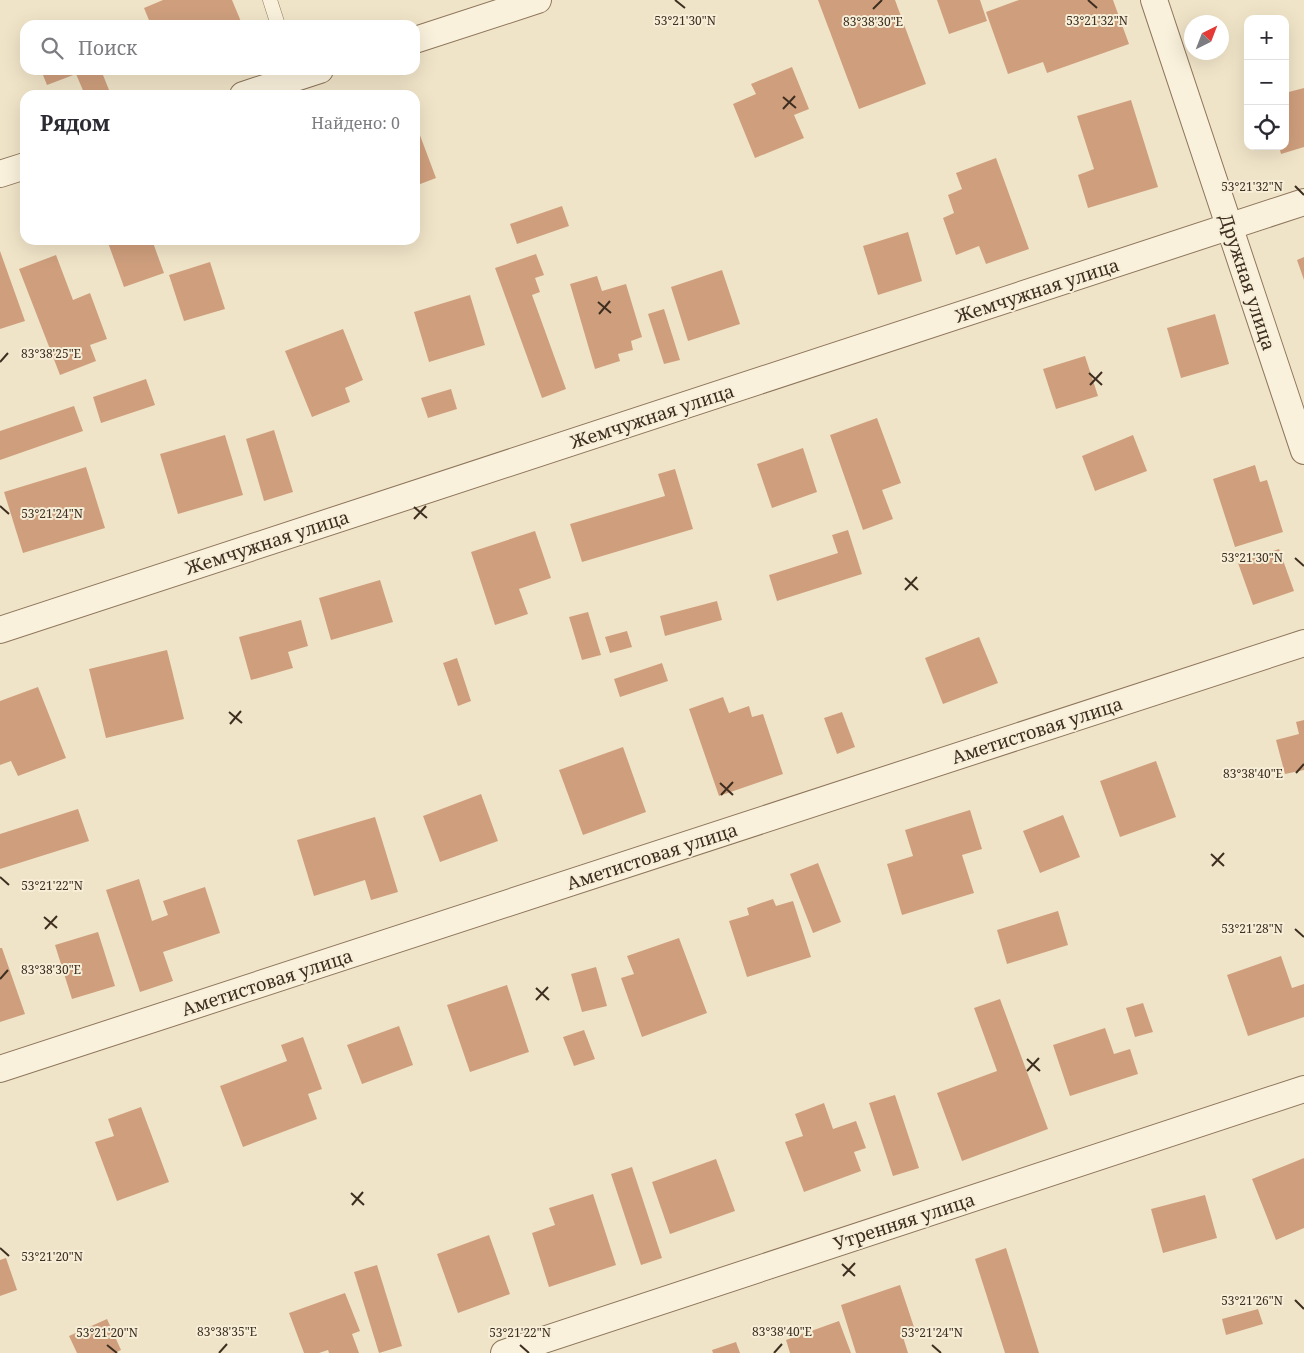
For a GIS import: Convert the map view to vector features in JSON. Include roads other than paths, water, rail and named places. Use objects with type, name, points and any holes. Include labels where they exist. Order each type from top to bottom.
[{"type":"street","points":[[420,38],[538,0]]},
{"type":"street","name":"Дружная улица","points":[[1154,0],[1304,451]]},
{"type":"street","points":[[255,90],[291,75]]},
{"type":"street","points":[[0,174],[20,168]]},
{"type":"street","name":"Жемчужная улица","points":[[0,630],[1304,202]]},
{"type":"street","name":"Аметистовая улица","points":[[0,1069],[1304,643]]},
{"type":"street","name":"Утренняя улица","points":[[504,1353],[1304,1089]]},
{"type":"lane","points":[[270,0],[276,20]]}]
